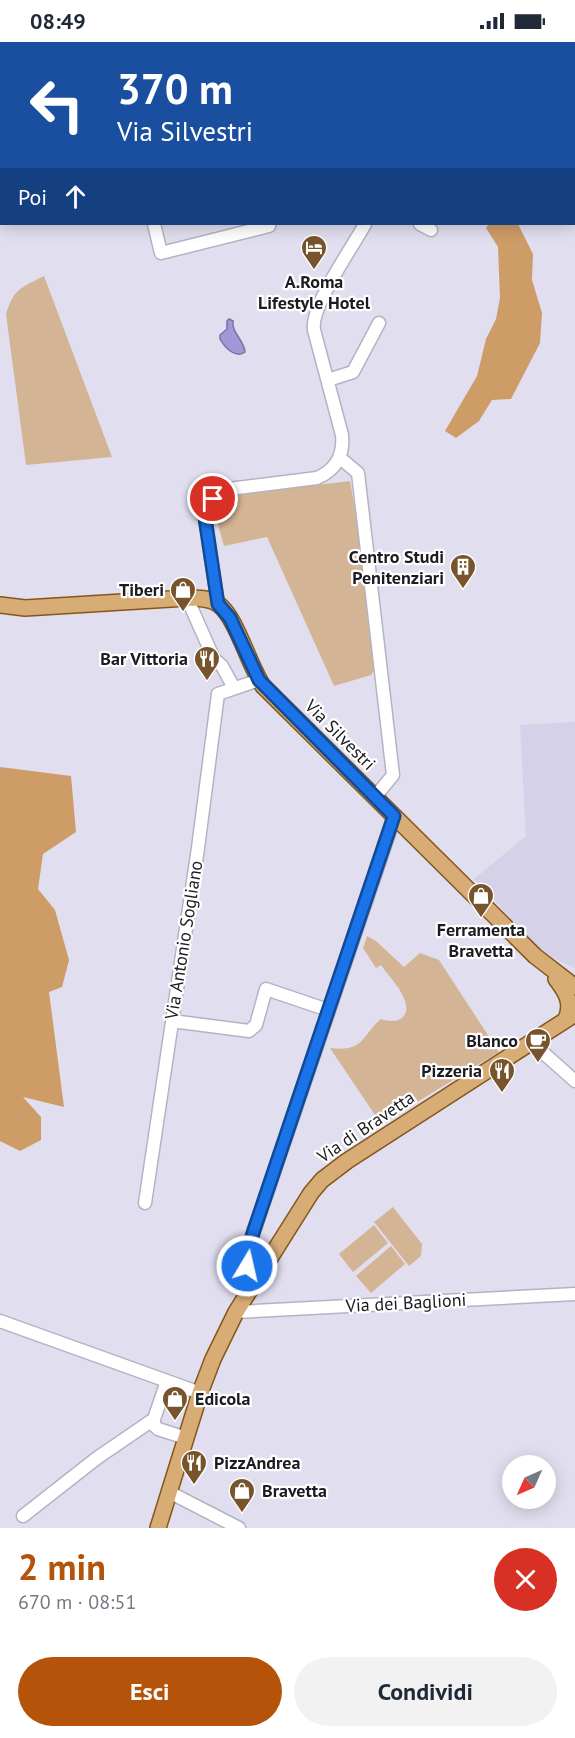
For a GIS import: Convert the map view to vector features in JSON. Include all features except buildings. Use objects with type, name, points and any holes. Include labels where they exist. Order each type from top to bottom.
[{"type":"main road","points":[[0,605],[25,608],[187,598],[207,600],[218,604]]},
{"type":"main road","name":"Via Silvestri","points":[[218,604],[230,618],[259,680],[545,965]]},
{"type":"main road","points":[[545,965],[575,974]]},
{"type":"main road","points":[[545,965],[575,987]]},
{"type":"main road","points":[[545,965],[568,997],[570,1016]]},
{"type":"main road","name":"Via di Bravetta","points":[[158,1528],[200,1393],[213,1359],[236,1312],[307,1199],[330,1174],[570,1016]]},
{"type":"street","points":[[154,225],[161,253],[269,226]]},
{"type":"street","points":[[218,604],[205,518],[205,510],[213,499],[220,492],[228,489],[317,478],[329,471],[340,458],[342,435],[314,330],[314,319],[324,296],[364,225]]},
{"type":"street","points":[[328,380],[353,372],[379,322]]},
{"type":"street","points":[[340,458],[358,473],[393,775],[375,797]]},
{"type":"street","points":[[187,598],[214,659],[222,666],[234,688],[259,680]]},
{"type":"street","name":"Via Antonio Sogliano","points":[[145,1203],[198,848],[218,694],[234,688]]},
{"type":"street","points":[[255,1281],[247,1266],[246,1256],[394,816]]},
{"type":"street","points":[[172,1021],[242,1031],[251,1030],[256,1025],[266,989],[328,1010]]},
{"type":"street","points":[[531,1042],[575,1081]]},
{"type":"street","name":"Via dei Baglioni","points":[[236,1312],[575,1294]]},
{"type":"street","points":[[0,1321],[200,1393]]},
{"type":"street","points":[[23,1516],[97,1458],[154,1419],[167,1381]]},
{"type":"street","points":[[154,1419],[158,1429],[186,1438]]},
{"type":"street","points":[[169,1492],[239,1528]]},
{"type":"shaded area","points":[[488,225],[518,225],[533,254],[532,280],[542,313],[540,343],[511,399],[492,400],[479,421],[456,438],[445,431],[477,376],[486,339],[496,319],[500,298],[498,247],[486,228]]},
{"type":"shaded area","points":[[44,276],[112,457],[26,465],[6,314],[12,299],[19,290]]},
{"type":"shaded area","points":[[229,319],[233,321],[234,329],[244,348],[245,352],[242,354],[231,352],[220,339],[220,335],[227,329]]},
{"type":"shaded area","points":[[350,481],[364,560],[375,669],[371,675],[334,686],[267,537],[224,546],[214,511],[225,496]]},
{"type":"shaded area","points":[[575,722],[575,968],[553,958],[536,945],[474,879],[526,836],[520,725]]},
{"type":"shaded area","points":[[0,767],[71,776],[76,832],[43,854],[38,889],[55,910],[69,960],[62,987],[49,992],[64,1107],[23,1097],[41,1117],[41,1140],[20,1151],[0,1141]]},
{"type":"shaded area","points":[[367,936],[376,941],[404,967],[420,953],[439,960],[499,1052],[381,1124],[330,1048],[350,1048],[361,1042],[381,1019],[398,1020],[406,1011],[406,1004],[399,989],[381,965],[376,968],[363,948]]},
{"type":"shaded area","points":[[393,1207],[422,1244],[421,1256],[409,1266],[374,1222]]},
{"type":"shaded area","points":[[374,1225],[388,1243],[353,1272],[339,1254]]},
{"type":"shaded area","points":[[391,1246],[405,1264],[371,1293],[356,1276]]},
{"type":"place","name":"A.Roma Lifestyle Hotel","points":[[314,271]]},
{"type":"place","name":"Centro Studi Penitenziari","points":[[463,590]]},
{"type":"place","name":"Tiberi","points":[[183,613]]},
{"type":"place","name":"Bar Vittoria","points":[[207,682]]},
{"type":"place","name":"Ferramenta Bravetta","points":[[481,919]]},
{"type":"place","name":"Blanco","points":[[538,1064]]},
{"type":"place","name":"Pizzeria","points":[[502,1094]]},
{"type":"place","name":"Edicola","points":[[175,1422]]},
{"type":"place","name":"PizzAndrea","points":[[194,1486]]},
{"type":"place","name":"Bravetta","points":[[242,1514]]},
{"type":"route","points":[[213,499],[205,510],[205,518],[218,604],[230,618],[259,680],[300,724],[394,816],[254,1230],[246,1256],[247,1266]]}]
